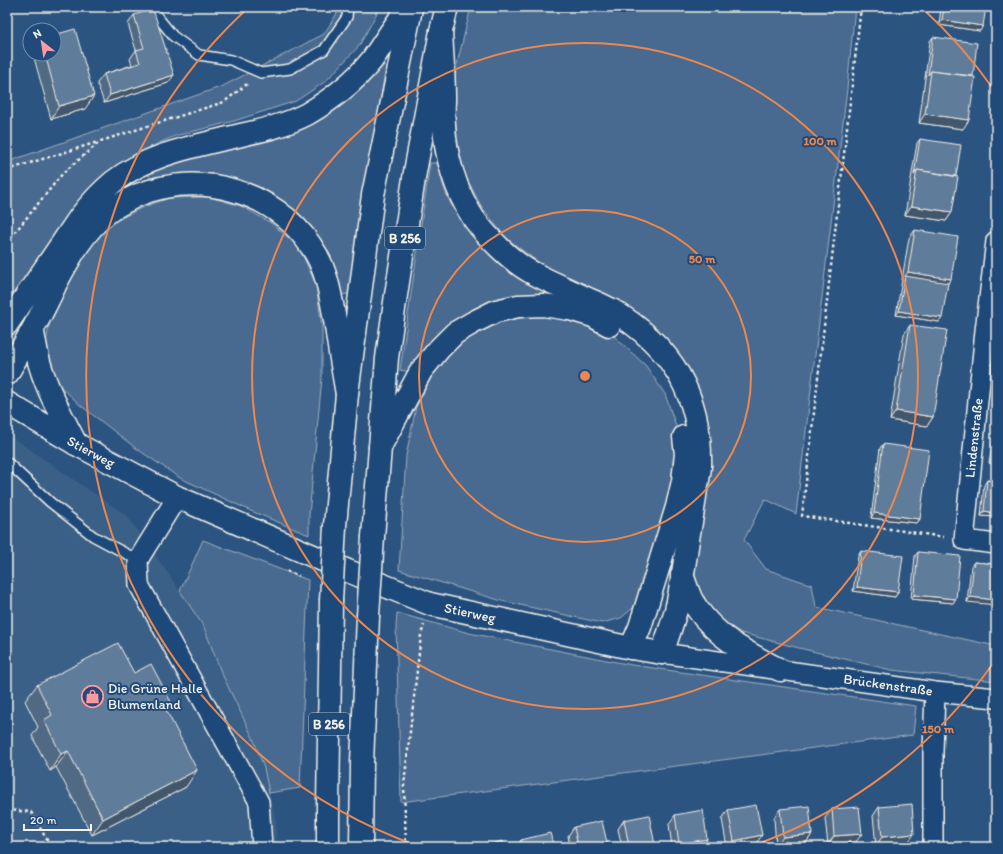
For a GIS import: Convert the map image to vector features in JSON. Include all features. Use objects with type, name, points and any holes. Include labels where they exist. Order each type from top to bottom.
[{"type":"main road","points":[[7,324],[80,216],[93,200],[113,182],[135,168],[155,158],[173,152],[266,130],[306,114],[330,99],[356,77],[372,60],[408,7]]},
{"type":"main road","name":"B 256","points":[[328,847],[331,601],[335,526],[347,394],[373,195],[411,7]]},
{"type":"main road","name":"B 256","points":[[362,847],[362,755],[368,616],[388,358],[415,172],[441,31],[447,7]]},
{"type":"main road","points":[[441,31],[446,146],[451,170],[456,183],[474,218],[509,257],[529,271],[610,309],[635,325],[654,342],[671,361],[692,402],[697,424],[700,468],[676,609],[662,653]]},
{"type":"main road","points":[[7,374],[33,329],[67,262],[89,230],[108,212],[127,200],[148,191],[171,186],[194,184],[217,186],[245,194],[261,202],[284,216],[312,247],[322,267],[329,288],[347,394]]},
{"type":"main road","points":[[380,447],[421,371],[439,349],[455,334],[496,311],[518,306],[543,305],[570,309],[593,316],[617,329],[640,347],[660,371],[674,396],[682,424],[686,454],[677,507],[640,627],[632,648]]},
{"type":"main road","points":[[33,329],[36,354],[42,374],[76,444]]},
{"type":"main road","name":"Stierweg","points":[[7,403],[76,444],[177,497],[348,571],[430,604],[632,648],[662,653]]},
{"type":"main road","points":[[682,575],[690,596],[702,615],[715,629],[730,642],[780,670]]},
{"type":"street","name":"Lindenstraße","points":[[964,540],[985,331],[996,241]]},
{"type":"street","points":[[177,497],[138,560],[139,585],[259,802],[262,847]]},
{"type":"street","points":[[964,540],[996,544]]},
{"type":"street","name":"Stierweg","points":[[662,653],[780,670]]},
{"type":"street","name":"Brückenstraße","points":[[780,670],[934,692],[996,698]]},
{"type":"street","points":[[933,847],[934,692]]},
{"type":"lane","points":[[154,7],[156,15],[173,36],[199,55],[231,60],[261,73],[290,69],[324,50],[346,17],[348,7]]},
{"type":"lane","points":[[7,462],[50,502],[93,536],[138,560]]},
{"type":"path","points":[[861,7],[802,516],[964,540]]},
{"type":"path","points":[[7,170],[101,141]]},
{"type":"path","points":[[406,847],[404,785],[422,635]]},
{"type":"path","points":[[7,810],[31,812],[51,847]]},
{"type":"shaded area","points":[[341,7],[378,7],[377,13],[359,46],[326,81],[296,101],[234,121],[175,136],[135,154],[98,180],[73,211],[7,311],[7,162],[223,86],[324,34]]},
{"type":"shaded area","points":[[471,7],[855,7],[847,89],[796,514],[765,499],[744,540],[766,569],[812,585],[816,607],[996,646],[996,681],[891,670],[741,633],[715,616],[700,594],[693,570],[691,382],[590,290],[542,265],[506,238],[481,206],[461,167],[453,121],[456,68]]},
{"type":"shaded area","points":[[378,64],[386,66],[348,294],[341,295],[280,203],[152,181],[148,174],[175,162],[263,142],[305,127],[332,112],[357,90]]},
{"type":"shaded area","points":[[430,163],[439,163],[443,185],[449,199],[456,213],[474,239],[510,270],[568,299],[473,311],[447,325],[426,346],[410,372],[400,370]]},
{"type":"shaded area","points":[[209,197],[241,206],[271,223],[299,247],[316,285],[322,327],[322,377],[309,515],[309,535],[251,511],[180,478],[137,449],[80,405],[58,384],[49,366],[46,343],[50,320],[67,279],[89,244],[116,221],[141,208],[169,198]]},
{"type":"shaded area","points":[[534,315],[575,317],[614,336],[646,366],[665,394],[676,426],[677,461],[670,500],[634,607],[621,618],[602,623],[502,601],[399,570],[406,456],[416,407],[435,370],[463,342],[493,324]]},
{"type":"shaded area","points":[[7,434],[127,516],[204,627],[221,672],[253,738],[264,768],[276,821],[276,847],[7,847]]},
{"type":"shaded area","points":[[203,540],[308,580],[300,788],[269,793],[264,768],[253,738],[221,672],[204,627],[180,591]]},
{"type":"shaded area","points":[[397,613],[469,633],[632,665],[916,706],[913,735],[401,802],[396,626]]},
{"type":"building","points":[[944,7],[986,7],[983,26],[942,20]]},
{"type":"building","points":[[153,9],[174,75],[110,95],[104,74],[140,63],[136,50],[144,48],[134,15]]},
{"type":"building","points":[[75,29],[94,96],[59,106],[47,62],[62,62],[62,33]]},
{"type":"building","points":[[933,37],[977,43],[973,76],[931,71],[928,75]]},
{"type":"building","points":[[931,71],[975,77],[969,120],[925,114]]},
{"type":"building","points":[[920,139],[961,145],[956,176],[917,170],[914,175]]},
{"type":"building","points":[[917,170],[958,177],[952,212],[911,206]]},
{"type":"building","points":[[915,230],[958,237],[951,279],[908,272]]},
{"type":"building","points":[[905,276],[948,283],[942,318],[899,311]]},
{"type":"building","points":[[910,325],[947,330],[933,417],[896,411]]},
{"type":"building","points":[[883,444],[929,450],[920,519],[874,513]]},
{"type":"building","points":[[987,480],[996,481],[996,513],[984,511]]},
{"type":"building","points":[[861,551],[903,556],[898,592],[857,587]]},
{"type":"building","points":[[918,552],[960,556],[956,599],[914,595]]},
{"type":"building","points":[[974,562],[996,564],[996,600],[970,597]]},
{"type":"building","points":[[118,643],[134,673],[151,664],[171,702],[164,706],[197,770],[103,819],[68,751],[61,754],[44,720],[52,715],[37,685]]},
{"type":"building","points":[[912,804],[914,834],[882,837],[879,807]]},
{"type":"building","points":[[756,805],[762,835],[734,841],[728,810]]},
{"type":"building","points":[[809,806],[812,834],[783,837],[780,809]]},
{"type":"building","points":[[859,807],[862,834],[834,836],[832,809]]},
{"type":"building","points":[[703,810],[707,839],[679,844],[675,815]]},
{"type":"building","points":[[649,815],[655,845],[629,847],[624,820]]},
{"type":"building","points":[[602,821],[608,847],[578,847],[574,827]]},
{"type":"building","points":[[550,833],[554,847],[522,847],[521,840]]},
{"type":"building","points":[[503,841],[504,847],[478,847]]},
{"type":"place","name":"Die Grüne Halle Blumenland","points":[[92,696]]}]
